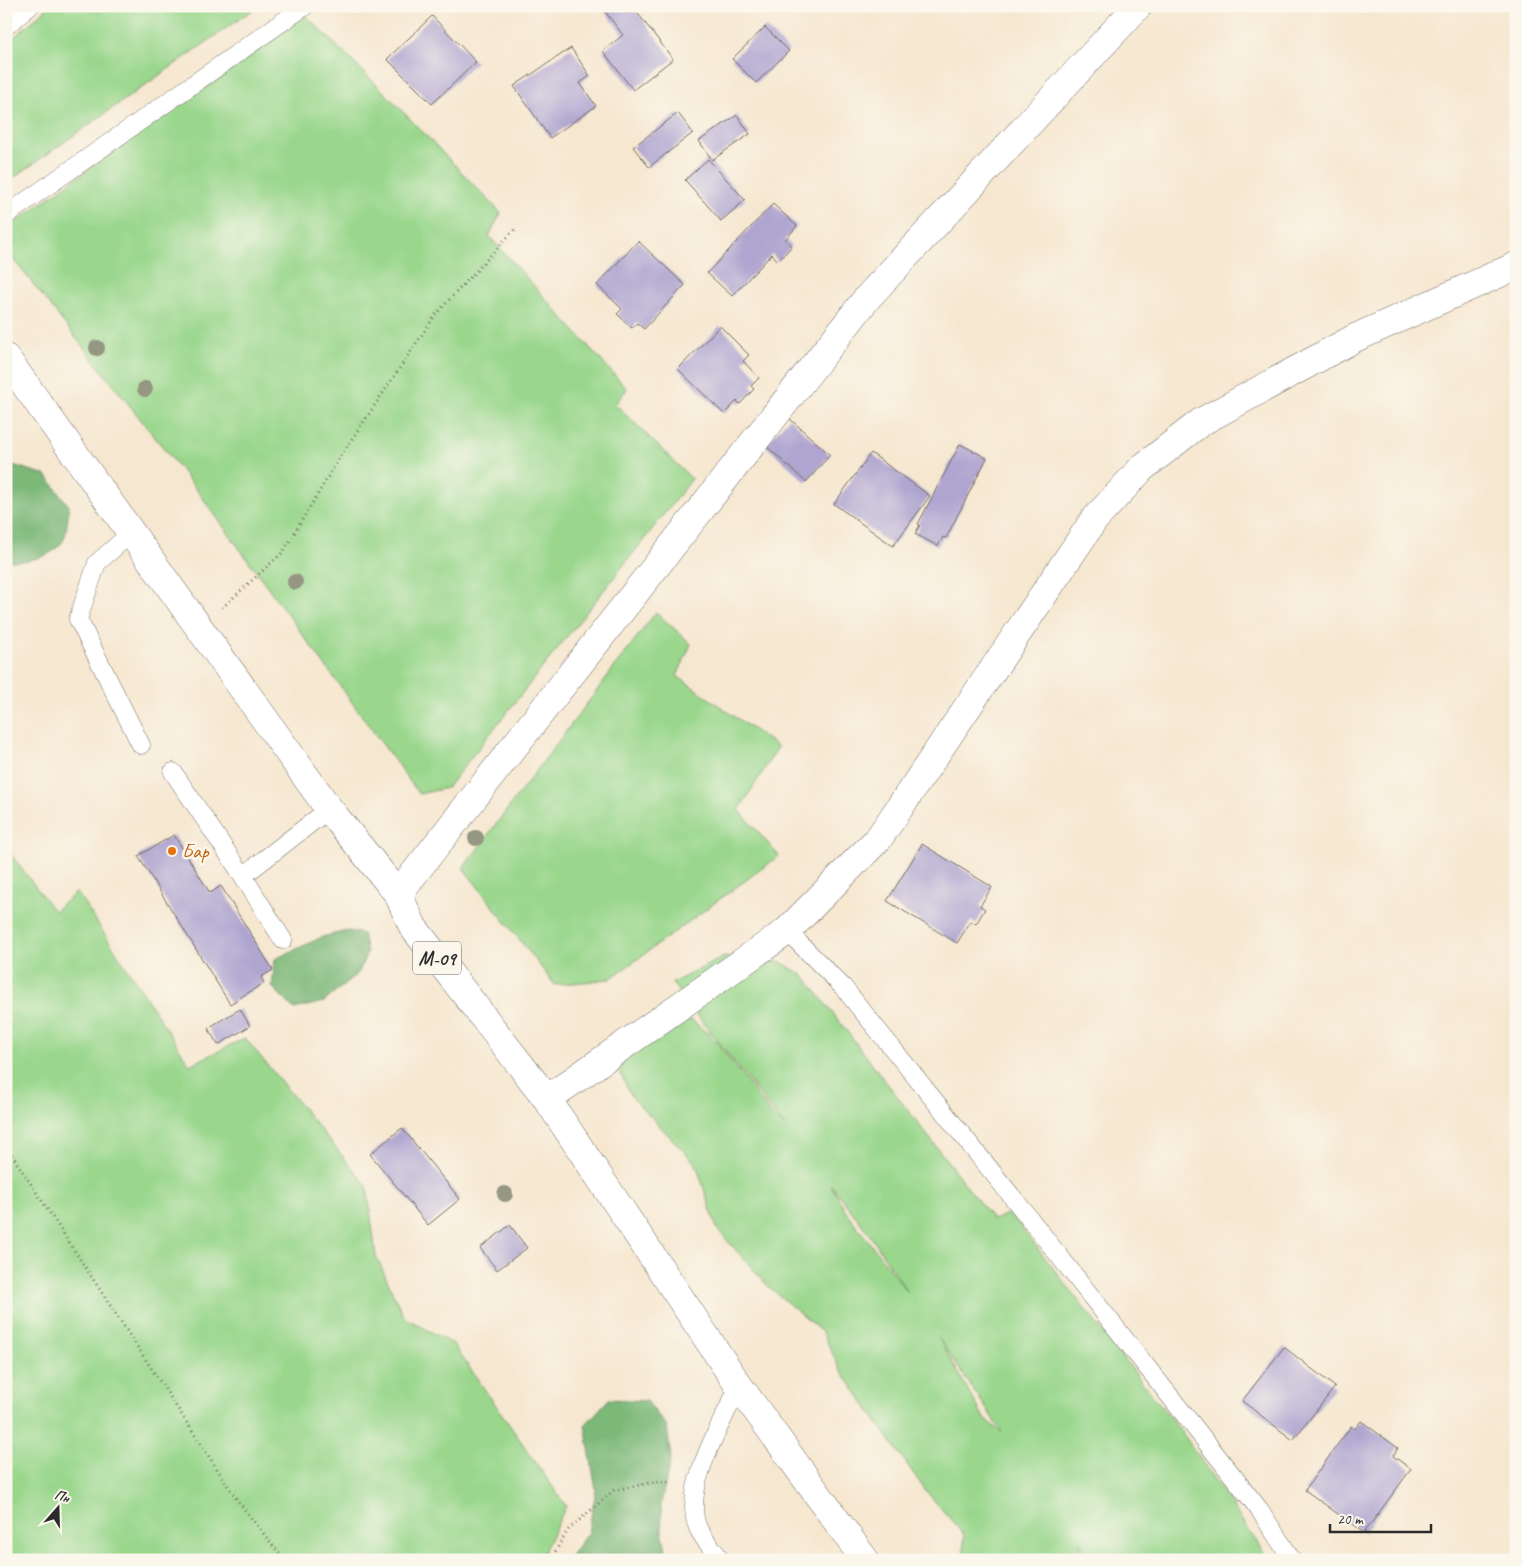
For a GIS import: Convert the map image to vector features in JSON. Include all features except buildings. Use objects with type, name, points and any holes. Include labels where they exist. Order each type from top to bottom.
[{"type":"main road","points":[[398,894],[868,297],[1138,6]]},
{"type":"main road","points":[[547,1099],[787,931],[879,838],[1094,520],[1142,468],[1201,422],[1355,338],[1516,266]]},
{"type":"main road","name":"М-09","points":[[6,358],[329,810],[398,894],[413,927],[547,1099],[739,1386],[865,1560]]},
{"type":"lane","points":[[6,26],[30,6]]},
{"type":"lane","points":[[6,215],[305,6]]},
{"type":"lane","points":[[131,533],[97,563],[78,619],[142,745]]},
{"type":"lane","points":[[173,772],[243,876],[283,940]]},
{"type":"lane","points":[[243,876],[329,810]]},
{"type":"lane","points":[[787,931],[843,987],[1016,1201],[1259,1509],[1292,1560]]},
{"type":"lane","points":[[721,1560],[698,1529],[693,1502],[701,1467],[739,1386]]},
{"type":"path","points":[[200,629],[283,552],[340,457],[436,314],[517,227]]},
{"type":"path","points":[[6,1146],[238,1501],[284,1560]]},
{"type":"path","points":[[550,1560],[568,1530],[614,1490],[656,1482],[698,1482]]},
{"type":"green space","points":[[50,6],[258,6],[6,183],[6,44]]},
{"type":"green space","points":[[303,13],[382,90],[501,213],[489,236],[627,389],[615,404],[692,479],[447,788],[419,794],[196,489],[6,250],[6,229]]},
{"type":"green space","points":[[6,463],[46,475],[69,506],[63,541],[45,556],[30,560],[6,561]]},
{"type":"green space","points":[[656,612],[691,644],[677,676],[778,747],[739,810],[779,856],[610,979],[555,985],[463,868]]},
{"type":"green space","points":[[6,848],[54,911],[77,892],[190,1065],[245,1038],[367,1186],[376,1256],[404,1317],[453,1344],[566,1506],[540,1560],[6,1560]]},
{"type":"green space","points":[[347,931],[363,934],[367,952],[359,972],[324,1002],[294,1009],[272,987],[275,959],[322,937]]},
{"type":"green space","points":[[724,957],[781,962],[804,976],[993,1220],[1010,1213],[1186,1438],[1269,1560],[1091,1560],[1079,1542],[1086,1560],[964,1560],[964,1535],[925,1490],[840,1369],[823,1333],[768,1286],[717,1229],[696,1164],[631,1096],[615,1062],[642,1021],[692,1020],[715,1040],[770,1112],[785,1127],[672,983]],"holes":[[[831,1185],[867,1231],[908,1292],[846,1212]],[[938,1337],[1002,1432],[985,1420]]]},
{"type":"green space","points":[[609,1399],[647,1401],[667,1427],[671,1458],[661,1503],[662,1530],[668,1560],[568,1560],[588,1532],[596,1490],[585,1425]]},
{"type":"place","name":"Бар","points":[[172,851]]}]
